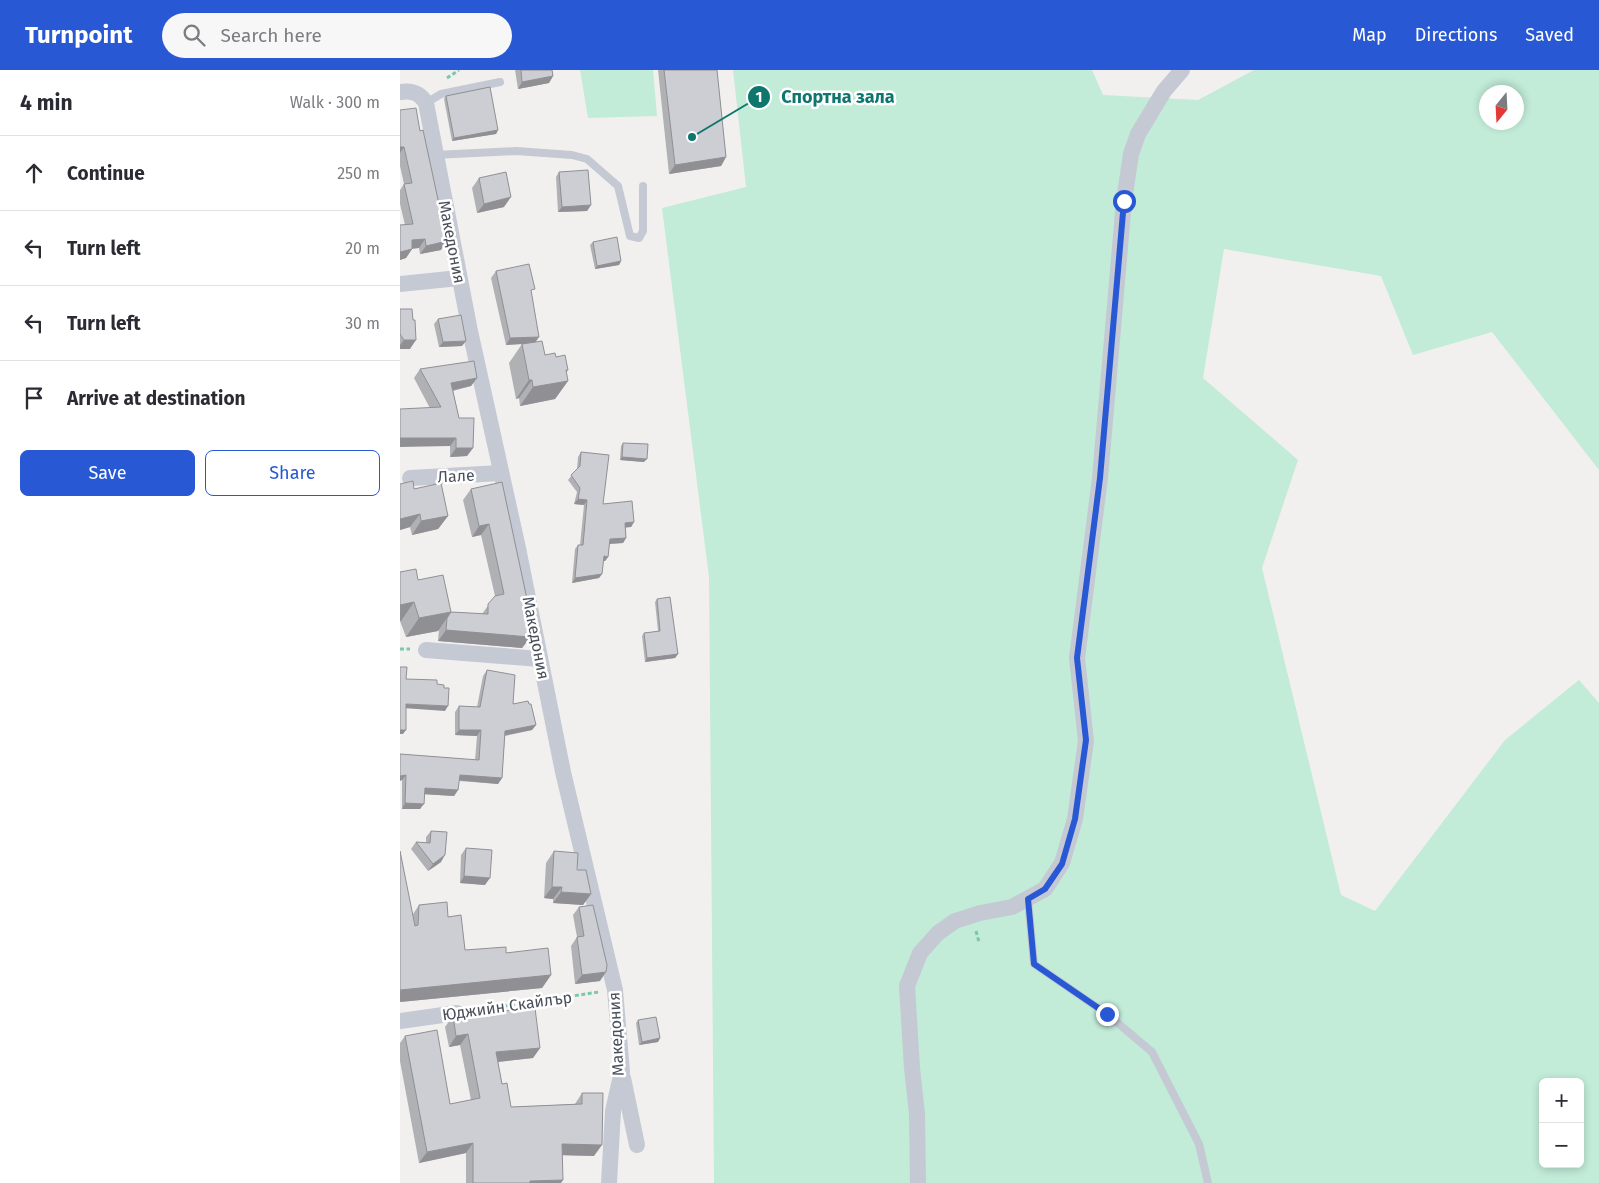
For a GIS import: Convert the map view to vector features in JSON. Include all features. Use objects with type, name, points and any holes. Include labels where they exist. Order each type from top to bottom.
[{"type":"street","points":[[1164,91],[1169,70]]},
{"type":"street","points":[[918,1183],[917,1114],[907,986],[920,953],[938,933],[955,921],[980,913],[1012,907],[1045,889],[1062,864],[1075,819],[1086,740],[1077,658],[1101,468],[1124,201],[1130,154],[1142,126],[1164,91],[1182,70]]},
{"type":"street","points":[[400,92],[415,92],[424,99]]},
{"type":"street","name":"Македония","points":[[424,99],[563,772],[615,990],[622,1071],[613,1111],[609,1183]]},
{"type":"street","points":[[400,284],[460,278]]},
{"type":"street","name":"Лале","points":[[410,478],[501,473]]},
{"type":"street","points":[[426,650],[540,658]]},
{"type":"street","name":"Юджийн Скайлър","points":[[400,1021],[456,1013]]},
{"type":"street","points":[[622,1071],[637,1146]]},
{"type":"lane","points":[[424,99],[500,82]]},
{"type":"lane","points":[[435,155],[516,151],[572,155],[587,159],[618,186],[630,236],[639,238],[643,231],[643,186]]},
{"type":"lane","points":[[1028,899],[1034,964],[1107,1014],[1152,1052],[1199,1144],[1208,1183]]},
{"type":"path","name":"Юджийн Скайлър","points":[[456,1013],[615,990]]},
{"type":"green space","points":[[580,70],[653,70],[657,116],[588,118]]},
{"type":"green space","points":[[733,70],[1092,70],[1103,95],[1198,100],[1254,70],[1599,70],[1599,470],[1492,332],[1413,355],[1381,276],[1224,249],[1203,378],[1298,460],[1262,568],[1341,895],[1375,911],[1505,740],[1579,680],[1599,703],[1599,1183],[714,1183],[709,577],[662,208],[746,187]]},
{"type":"building","points":[[521,70],[552,70],[553,76],[522,82]]},
{"type":"building","points":[[664,70],[717,70],[726,157],[675,165]]},
{"type":"building","points":[[490,87],[498,130],[454,138],[446,96]]},
{"type":"building","points":[[416,108],[420,131],[423,130],[447,241],[426,246],[425,239],[412,240],[412,249],[400,252],[400,225],[413,224],[404,184],[412,183],[404,147],[400,147],[400,110]]},
{"type":"building","points":[[588,170],[591,205],[562,207],[559,172]]},
{"type":"building","points":[[506,172],[511,197],[484,204],[479,178]]},
{"type":"building","points":[[617,237],[621,261],[597,266],[593,242]]},
{"type":"building","points":[[529,264],[535,289],[531,290],[539,337],[510,338],[496,271]]},
{"type":"building","points":[[400,309],[412,309],[413,320],[415,320],[416,340],[404,340],[400,334]]},
{"type":"building","points":[[461,315],[466,341],[443,342],[438,319]]},
{"type":"building","points":[[542,341],[545,355],[555,353],[556,357],[565,355],[568,381],[533,387],[532,380],[529,380],[522,344]]},
{"type":"building","points":[[474,361],[477,378],[451,383],[459,418],[474,418],[473,448],[456,448],[456,438],[400,438],[400,409],[441,407],[420,369]]},
{"type":"building","points":[[623,443],[648,444],[647,459],[622,457]]},
{"type":"building","points":[[581,452],[609,455],[603,504],[632,501],[634,522],[625,523],[626,538],[610,539],[608,557],[604,556],[602,574],[575,578],[578,545],[583,545],[587,500],[578,499],[580,488],[571,475],[580,466]]},
{"type":"building","points":[[413,481],[414,489],[441,483],[448,516],[421,521],[420,514],[400,519],[400,484]]},
{"type":"building","points":[[502,482],[534,632],[530,637],[446,630],[447,618],[451,612],[488,614],[488,604],[495,596],[504,594],[489,524],[479,526],[471,489]]},
{"type":"building","points":[[416,569],[418,580],[443,575],[451,612],[419,618],[414,602],[400,605],[400,572]]},
{"type":"building","points":[[670,597],[678,654],[647,658],[644,633],[660,631],[657,599]]},
{"type":"building","points":[[400,667],[407,667],[406,679],[437,680],[437,684],[444,685],[444,688],[449,688],[448,706],[406,704],[406,730],[400,730]]},
{"type":"building","points":[[487,670],[515,675],[513,704],[528,701],[531,704],[536,725],[505,731],[502,778],[460,775],[458,790],[425,788],[424,804],[405,803],[406,775],[400,776],[400,754],[479,760],[481,730],[459,730],[459,706],[480,707]]},
{"type":"building","points":[[431,831],[447,832],[445,855],[433,864],[416,842],[430,843]]},
{"type":"building","points":[[466,848],[492,850],[490,878],[464,876]]},
{"type":"building","points":[[400,851],[415,926],[418,925],[419,905],[447,902],[448,917],[461,915],[465,950],[506,947],[506,953],[548,948],[551,975],[400,990]]},
{"type":"building","points":[[554,851],[578,853],[577,870],[586,870],[591,894],[561,892],[562,887],[552,887]]},
{"type":"building","points":[[593,905],[607,965],[606,972],[582,975],[577,937],[584,936],[579,907]]},
{"type":"building","points":[[535,1008],[540,1048],[496,1052],[502,1084],[507,1083],[511,1107],[582,1104],[582,1093],[603,1093],[602,1145],[562,1144],[563,1180],[530,1181],[530,1183],[473,1183],[473,1143],[427,1152],[405,1036],[437,1030],[450,1104],[480,1098],[468,1034],[456,1036],[453,1016]]},
{"type":"building","points":[[656,1017],[660,1038],[642,1042],[638,1020]]},
{"type":"place","name":"Спортна зала","points":[[692,137]]},
{"type":"route","points":[[1107,1014],[1034,964],[1028,899],[1045,889],[1062,864],[1075,819],[1086,740],[1077,658],[1100,478],[1124,201]]}]
